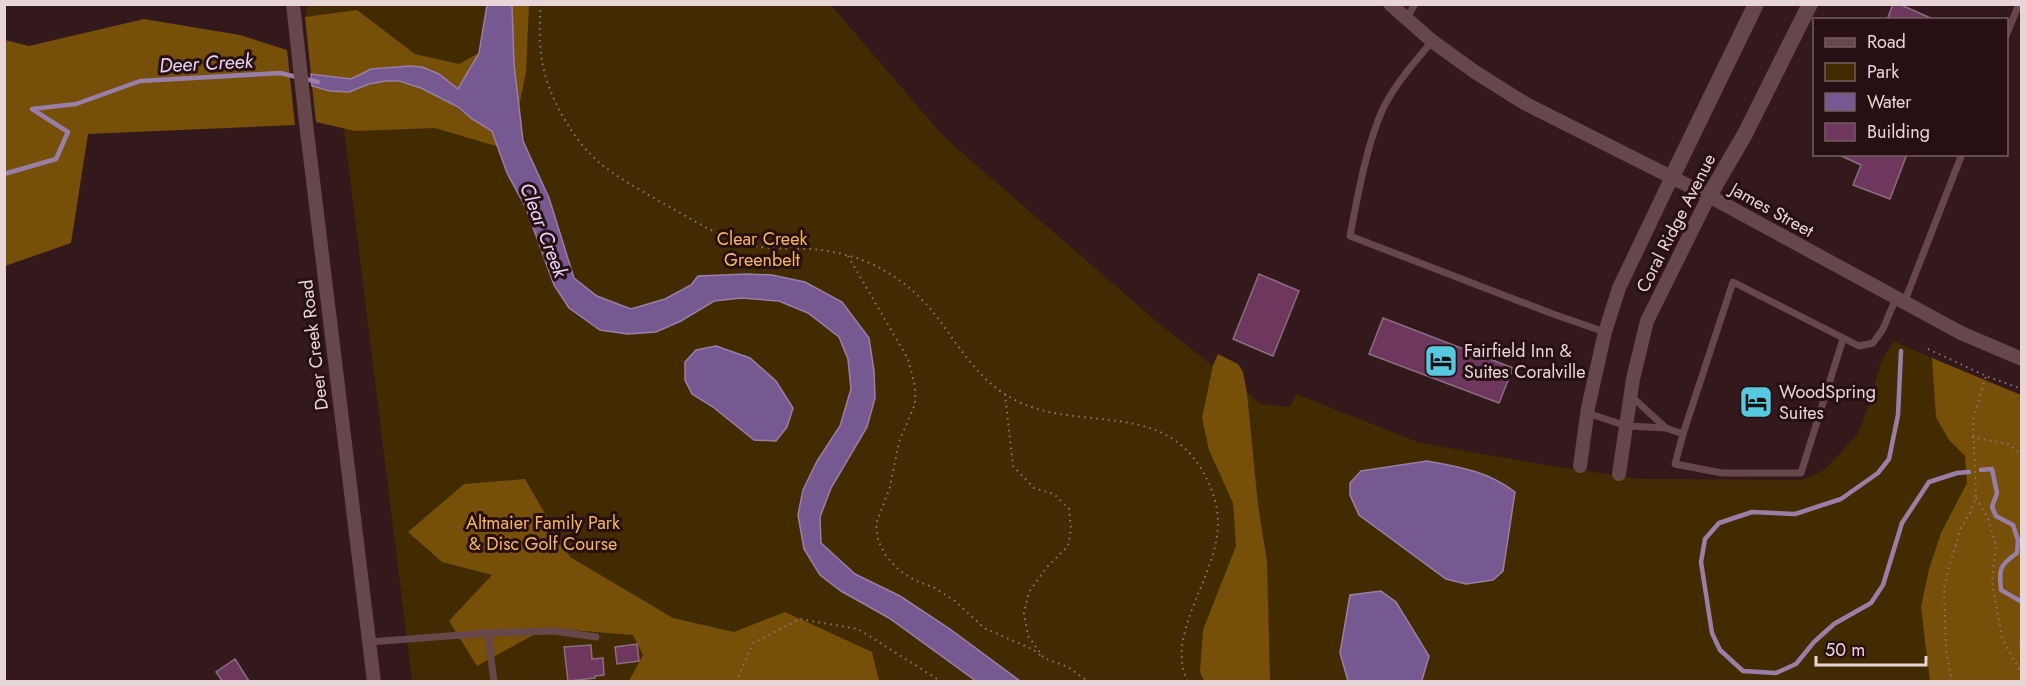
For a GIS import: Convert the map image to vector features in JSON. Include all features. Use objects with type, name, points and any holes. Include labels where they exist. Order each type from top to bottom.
[{"type":"street","name":"Deer Creek Road","points":[[293,4],[374,681]]},
{"type":"street","name":"James Street","points":[[1389,4],[1475,72],[1526,104],[1709,196],[1961,333],[2022,359]]},
{"type":"street","name":"Coral Ridge Avenue","points":[[1580,466],[1587,413],[1605,332],[1618,288],[1756,4]]},
{"type":"street","name":"Coral Ridge Avenue","points":[[1619,474],[1631,396],[1647,321],[1709,196],[1745,134],[1810,4]]},
{"type":"lane","points":[[1407,19],[1415,4]]},
{"type":"lane","points":[[2008,33],[2019,4]]},
{"type":"lane","points":[[1432,40],[1405,75],[1382,112],[1364,168],[1350,236],[1605,332]]},
{"type":"lane","points":[[1844,339],[1801,473],[1722,473],[1676,464],[1683,434],[1734,282],[1859,346],[1873,343],[1900,301],[1961,156]]},
{"type":"lane","points":[[1631,396],[1666,428]]},
{"type":"lane","points":[[1587,413],[1627,426],[1666,428],[1683,434]]},
{"type":"lane","points":[[369,642],[488,633],[554,631],[596,637]]},
{"type":"lane","points":[[488,633],[494,681]]},
{"type":"path","points":[[541,4],[539,24],[542,62],[552,95],[572,132],[598,162],[623,180],[714,232],[746,244],[847,255],[883,269],[913,290],[978,374],[1005,394],[1019,402],[1048,412],[1132,422],[1155,429],[1171,437],[1186,450],[1212,489],[1218,515],[1218,537],[1214,557],[1184,631],[1181,659],[1187,681]]},
{"type":"path","points":[[847,255],[908,359],[915,386],[915,405],[899,442],[890,487],[876,524],[878,540],[886,556],[899,570],[914,580],[935,588],[955,601],[984,628],[1010,638],[1044,658],[1068,667],[1089,681]]},
{"type":"path","points":[[1928,350],[2022,389]]},
{"type":"path","points":[[1952,681],[1946,650],[1944,589],[1961,528],[1976,498],[1973,420],[1986,376]]},
{"type":"path","points":[[1005,394],[1014,466],[1034,488],[1054,494],[1069,509],[1071,529],[1068,546],[1047,567],[1029,592],[1024,613],[1028,636],[1044,658]]},
{"type":"path","points":[[1972,437],[2008,444],[2022,455]]},
{"type":"path","points":[[1976,498],[1987,516],[1996,545],[1992,582],[2002,638],[2022,675]]},
{"type":"path","points":[[736,681],[753,643],[800,619],[858,629],[942,681]]},
{"type":"green space","name":"Clear Creek Greenbelt","points":[[307,4],[831,5],[944,137],[1156,321],[1261,404],[1290,407],[1296,394],[1420,443],[1640,479],[1802,480],[1824,470],[1857,435],[1871,399],[1881,362],[1894,341],[2021,398],[2021,681],[1020,681],[950,629],[900,596],[855,574],[821,543],[820,517],[798,515],[804,548],[820,575],[841,591],[889,618],[976,681],[412,681],[344,129],[333,14],[305,17]]},
{"type":"green space","points":[[512,5],[529,5],[526,72],[519,106],[514,64]]},
{"type":"green space","points":[[357,10],[415,54],[459,64],[479,53],[458,90],[439,74],[422,67],[371,69],[351,79],[311,74],[305,17]]},
{"type":"green space","points":[[144,19],[240,35],[287,50],[295,125],[88,134],[71,243],[5,266],[5,40],[29,46]]},
{"type":"green space","points":[[386,81],[420,88],[442,98],[489,128],[499,147],[435,128],[355,131],[316,122],[312,86],[330,91],[349,92],[369,84]]},
{"type":"green space","points":[[1218,354],[1238,364],[1243,372],[1247,393],[1258,505],[1267,561],[1270,681],[1204,681],[1200,672],[1203,630],[1236,546],[1233,503],[1209,450],[1202,418],[1213,365]]},
{"type":"green space","points":[[1932,358],[2021,395],[2021,681],[1930,681],[1921,607],[1929,569],[1941,533],[1967,483],[1965,456],[1949,440],[1936,417]]},
{"type":"green space","name":"Altmaier Family Park & Disc Golf Course","points":[[525,479],[570,557],[673,618],[734,632],[785,612],[872,652],[879,681],[629,681],[643,655],[633,635],[546,628],[477,666],[449,621],[492,575],[442,562],[408,532],[464,484]]},
{"type":"water","name":"Clear Creek","points":[[487,5],[512,5],[514,64],[523,141],[549,198],[574,278],[597,296],[631,309],[665,299],[691,285],[698,276],[747,274],[772,275],[805,282],[842,302],[869,338],[875,398],[867,427],[831,488],[820,517],[821,543],[855,574],[900,596],[950,629],[1020,681],[976,681],[889,618],[841,591],[820,575],[804,549],[798,515],[803,490],[817,461],[840,426],[851,389],[848,359],[839,337],[808,313],[779,301],[741,298],[714,301],[681,321],[656,332],[628,334],[600,330],[569,308],[554,285],[526,208],[507,173],[492,131],[458,107],[421,88],[399,81],[369,84],[349,92],[330,91],[312,86],[311,74],[351,79],[371,69],[410,66],[422,67],[439,74],[458,89],[479,53]]},
{"type":"water","points":[[716,346],[750,358],[776,381],[793,408],[787,427],[776,441],[754,440],[713,407],[692,394],[685,380],[685,362],[696,350]]},
{"type":"water","points":[[1427,461],[1484,475],[1515,492],[1503,571],[1493,580],[1466,584],[1446,579],[1359,515],[1350,495],[1350,483],[1361,471]]},
{"type":"water","points":[[1381,591],[1396,602],[1429,656],[1420,681],[1348,681],[1340,653],[1350,595]]},
{"type":"building","points":[[1893,4],[1899,4],[1930,18],[1888,18]]},
{"type":"building","points":[[1841,156],[1906,156],[1890,199],[1853,185],[1861,165]]},
{"type":"building","points":[[1259,274],[1299,291],[1273,356],[1233,339]]},
{"type":"building","name":"Fairfield Inn & Suites Coralville","points":[[1383,318],[1513,368],[1499,403],[1369,354]]},
{"type":"building","points":[[637,644],[639,661],[617,664],[615,647]]},
{"type":"building","points":[[591,645],[592,659],[603,658],[604,675],[568,681],[564,647]]},
{"type":"building","points":[[235,659],[249,681],[222,681],[216,672]]},
{"type":"waterway","name":"Deer Creek","points":[[4,174],[56,159],[68,132],[32,109],[76,104],[140,81],[280,73],[318,82]]},
{"type":"waterway","points":[[1901,351],[1898,415],[1889,459],[1878,473],[1841,499],[1795,514],[1752,512],[1719,523],[1705,539],[1701,562],[1712,633],[1720,650],[1743,671],[1776,673],[1796,664],[1814,642],[1834,624],[1871,603],[1883,585],[1902,523],[1929,482],[1957,473],[1969,472]]},
{"type":"waterway","points":[[1981,470],[1992,469],[1997,493],[1992,507],[1996,516],[2013,525],[2018,540],[2017,553],[2002,568],[2001,590],[2022,602]]},
{"type":"waterway","points":[[2022,638],[2022,646]]},
{"type":"place","name":"Fairfield Inn & Suites Coralville","points":[[1441,361]]},
{"type":"place","name":"WoodSpring Suites","points":[[1756,402]]}]
